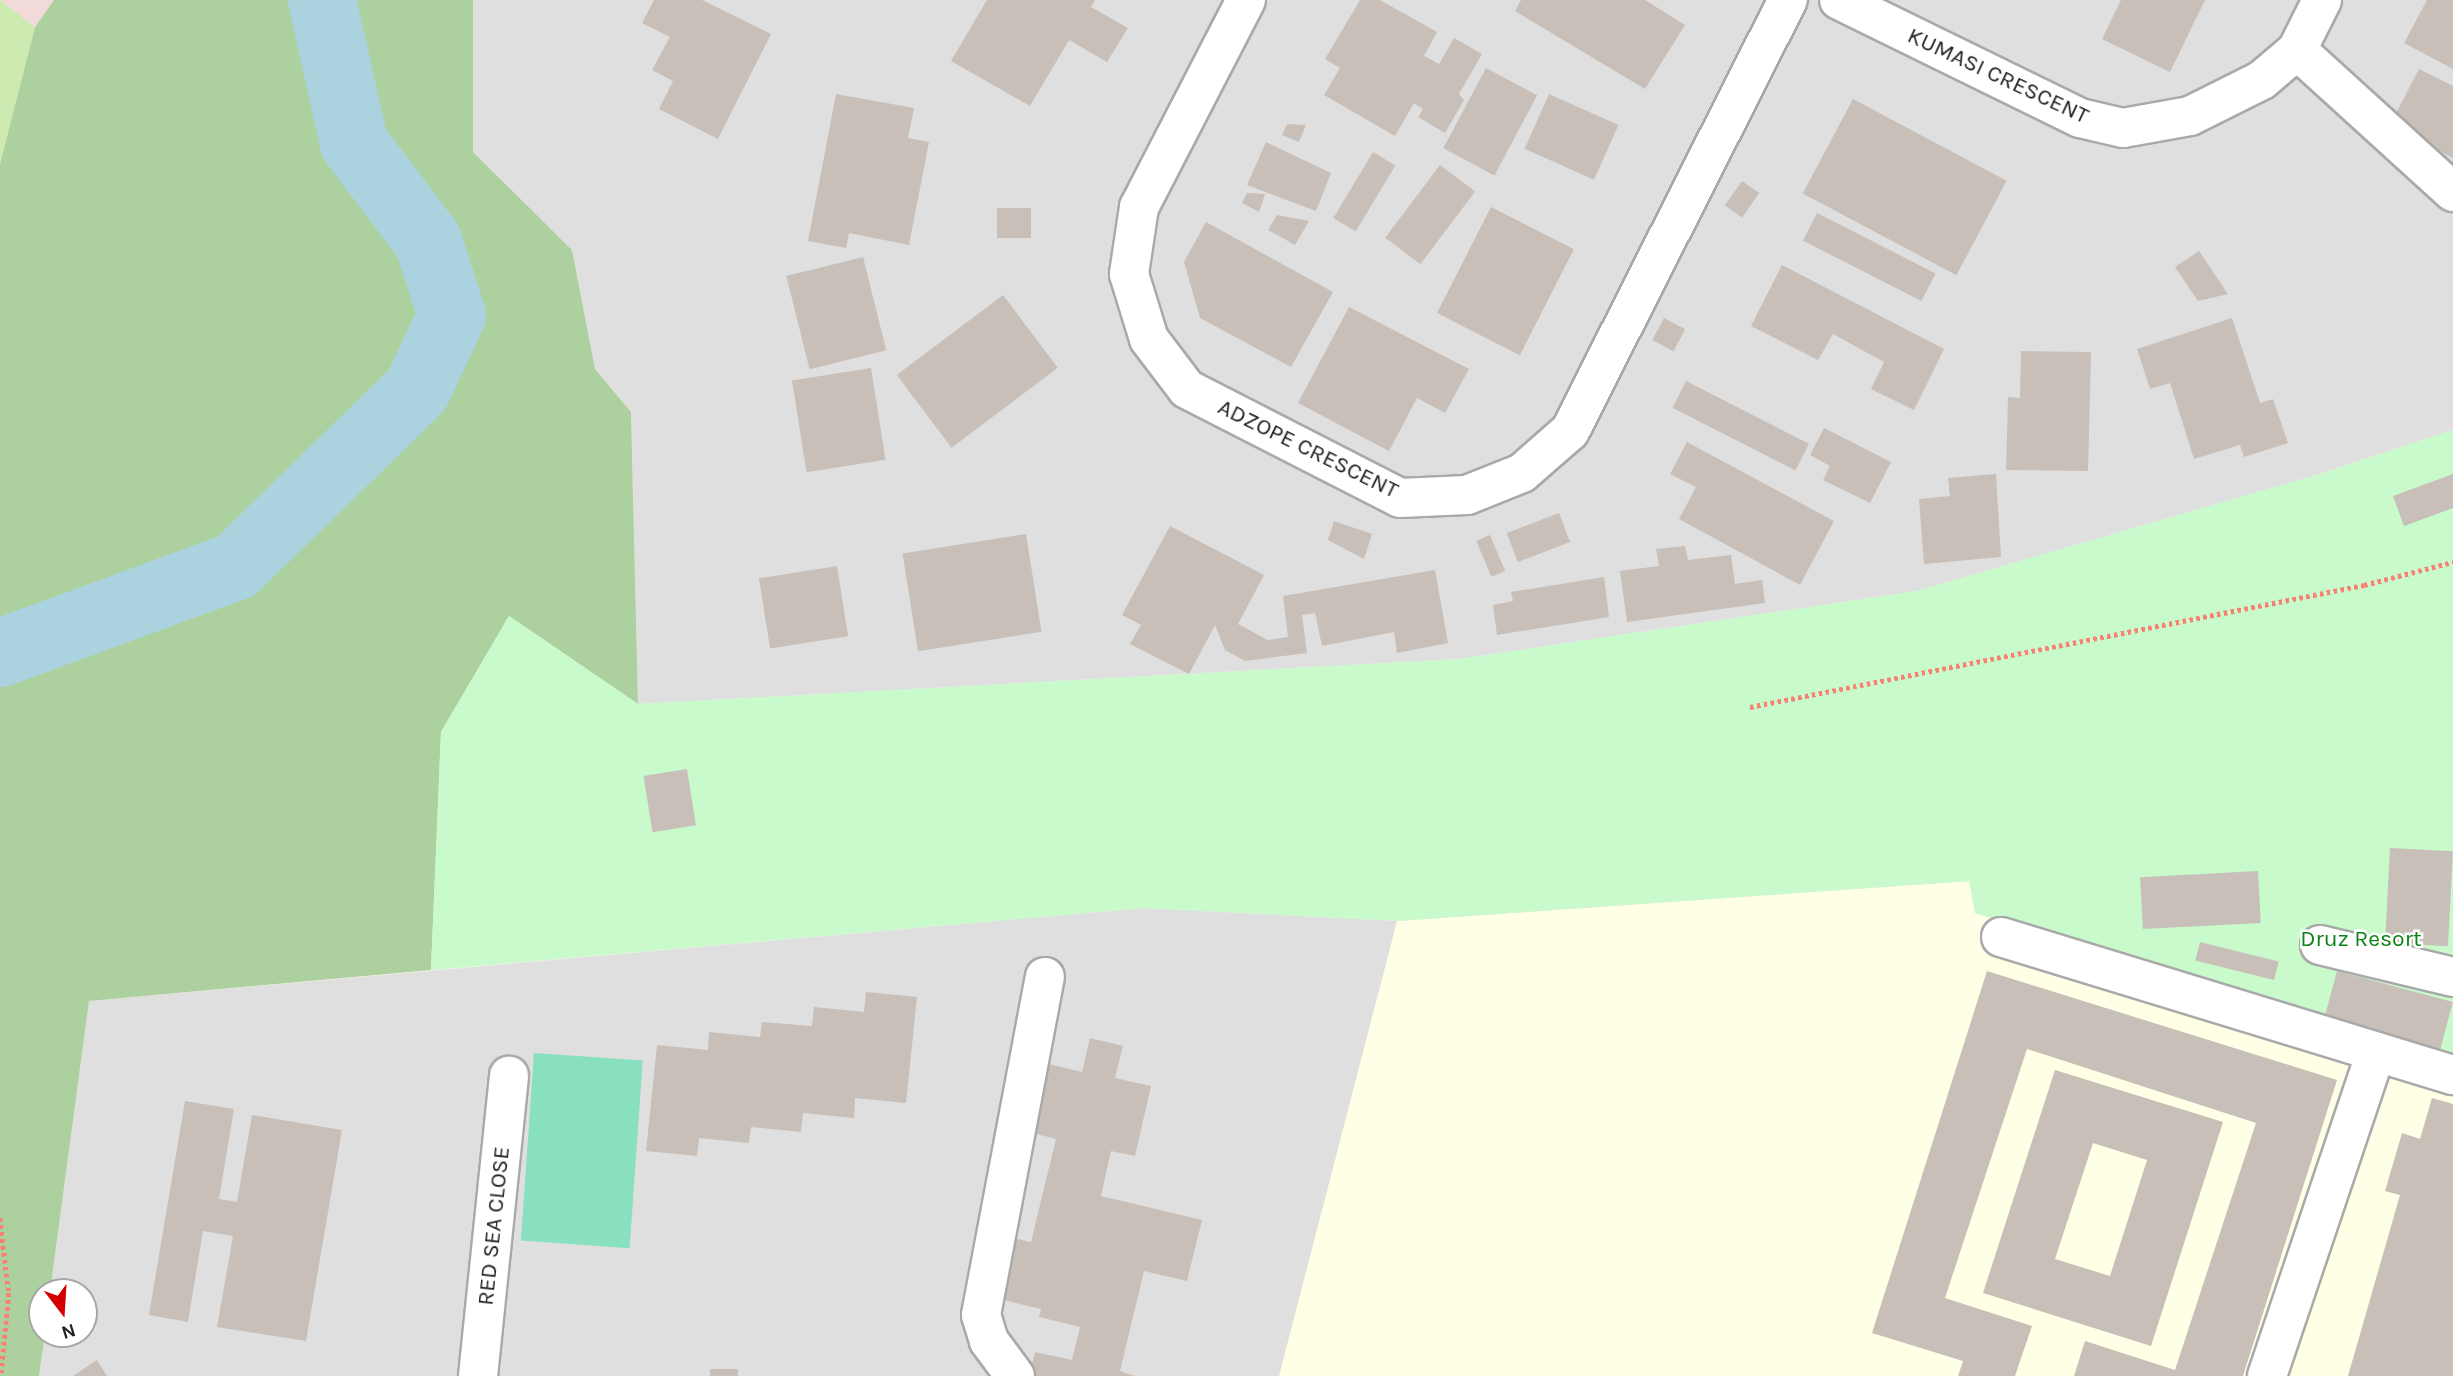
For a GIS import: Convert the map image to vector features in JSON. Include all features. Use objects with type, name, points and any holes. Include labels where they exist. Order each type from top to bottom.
[{"type":"street","name":"ADZOPE CRESCENT","points":[[1246,0],[1139,207],[1129,274],[1149,339],[1187,389],[1400,498],[1467,495],[1522,473],[1570,431],[1788,0]]},
{"type":"street","name":"KUMASI CRESCENT","points":[[1839,0],[2080,118],[2123,128],[2190,116],[2226,101],[2262,80],[2297,50],[2322,0]]},
{"type":"street","points":[[2297,50],[2453,192]]},
{"type":"street","points":[[2001,937],[2453,1075]]},
{"type":"street","points":[[2320,945],[2453,977]]},
{"type":"street","points":[[1015,1376],[989,1341],[981,1315],[1045,977]]},
{"type":"street","points":[[2267,1376],[2376,1052]]},
{"type":"street","name":"RED SEA CLOSE","points":[[478,1376],[509,1076]]},
{"type":"path","points":[[1750,708],[2364,586],[2453,562]]},
{"type":"path","points":[[0,1218],[9,1293],[1,1376]]},
{"type":"shaded area","points":[[0,0],[54,0],[35,27]]},
{"type":"shaded area","points":[[473,0],[2453,0],[2453,430],[2323,473],[1917,591],[1459,659],[638,704],[631,412],[595,369],[572,250],[473,153]]},
{"type":"shaded area","points":[[1970,881],[2453,1376],[39,1376],[43,1348],[98,1348],[98,1278],[52,1278],[89,1001],[1144,908],[1397,921]]},
{"type":"shaded area","points":[[1970,881],[1975,913],[2453,1058],[2453,1376],[1279,1376],[1397,921]]},
{"type":"green space","points":[[0,0],[35,27],[0,164]]},
{"type":"green space","points":[[54,0],[473,0],[473,152],[572,250],[595,369],[631,412],[638,704],[509,616],[441,732],[431,970],[89,1001],[52,1278],[28,1278],[28,1348],[43,1348],[39,1376],[0,1376],[0,164],[35,27]]},
{"type":"green space","name":"Druz Resort","points":[[2453,430],[2453,1058],[1975,913],[1969,881],[1397,921],[1144,908],[431,970],[441,732],[509,616],[638,704],[1459,659],[1917,591],[2323,473]]},
{"type":"green space","points":[[534,1053],[643,1061],[630,1248],[521,1241]]},
{"type":"building","points":[[654,0],[702,0],[771,34],[718,139],[659,109],[673,81],[652,70],[670,37],[642,23]]},
{"type":"building","points":[[987,0],[1095,0],[1091,7],[1128,28],[1107,62],[1069,40],[1030,106],[951,61]]},
{"type":"building","points":[[1360,0],[1380,0],[1437,32],[1424,56],[1439,64],[1454,38],[1482,54],[1459,94],[1464,100],[1445,133],[1418,117],[1423,109],[1414,103],[1395,136],[1324,95],[1340,68],[1325,59]]},
{"type":"building","points":[[1521,0],[1645,0],[1685,25],[1645,89],[1515,11]]},
{"type":"building","points":[[2121,0],[2205,0],[2170,72],[2102,39]]},
{"type":"building","points":[[2427,0],[2453,0],[2453,69],[2404,43]]},
{"type":"building","points":[[1486,68],[1537,95],[1494,176],[1443,148]]},
{"type":"building","points":[[2419,69],[2453,86],[2453,158],[2390,125]]},
{"type":"building","points":[[836,94],[914,108],[908,138],[929,142],[909,245],[849,233],[846,248],[808,241]]},
{"type":"building","points":[[1549,94],[1618,125],[1594,180],[1525,149]]},
{"type":"building","points":[[1853,99],[2007,181],[1956,275],[1803,193]]},
{"type":"building","points":[[1287,124],[1306,125],[1299,142],[1282,135]]},
{"type":"building","points":[[1266,142],[1331,173],[1316,211],[1247,185]]},
{"type":"building","points":[[1373,152],[1395,165],[1356,231],[1333,218]]},
{"type":"building","points":[[1440,165],[1475,191],[1420,264],[1385,238]]},
{"type":"building","points":[[1742,181],[1759,193],[1742,218],[1725,206]]},
{"type":"building","points":[[1247,193],[1265,194],[1259,212],[1242,203]]},
{"type":"building","points":[[1491,207],[1574,249],[1520,355],[1437,313]]},
{"type":"building","points":[[997,208],[1031,208],[1031,238],[997,238]]},
{"type":"building","points":[[1817,213],[1936,273],[1921,301],[1803,241]]},
{"type":"building","points":[[1277,215],[1309,221],[1295,245],[1268,230]]},
{"type":"building","points":[[1206,222],[1333,292],[1291,367],[1200,318],[1184,262]]},
{"type":"building","points":[[2199,251],[2228,294],[2198,301],[2175,267]]},
{"type":"building","points":[[863,257],[886,350],[810,369],[786,276]]},
{"type":"building","points":[[1782,265],[1944,349],[1914,410],[1871,389],[1884,362],[1833,334],[1818,360],[1751,326]]},
{"type":"building","points":[[1003,295],[1058,368],[952,448],[897,375]]},
{"type":"building","points":[[1349,307],[1469,369],[1445,413],[1417,398],[1389,451],[1298,403]]},
{"type":"building","points":[[1664,318],[1685,329],[1673,351],[1652,340]]},
{"type":"building","points":[[2232,318],[2260,403],[2273,399],[2288,443],[2244,457],[2240,445],[2194,459],[2170,383],[2150,389],[2137,349]]},
{"type":"building","points":[[2021,351],[2091,352],[2088,471],[2006,470],[2008,397],[2020,398]]},
{"type":"building","points":[[871,368],[886,460],[807,472],[792,381]]},
{"type":"building","points":[[1686,381],[1809,444],[1795,470],[1672,408]]},
{"type":"building","points":[[1824,428],[1891,462],[1870,503],[1823,480],[1830,466],[1810,455]]},
{"type":"building","points":[[1687,442],[1834,521],[1800,585],[1679,519],[1696,487],[1670,474]]},
{"type":"building","points":[[1996,474],[2001,557],[1924,564],[1919,499],[1950,496],[1948,478]]},
{"type":"building","points":[[2453,474],[2453,508],[2404,526],[2393,496]]},
{"type":"building","points":[[1559,513],[1570,542],[1518,562],[1507,533]]},
{"type":"building","points":[[1334,521],[1372,534],[1364,559],[1328,540]]},
{"type":"building","points":[[1170,526],[1264,575],[1238,624],[1268,640],[1288,637],[1283,596],[1435,570],[1448,643],[1397,653],[1394,632],[1322,646],[1315,613],[1302,615],[1307,653],[1245,661],[1225,650],[1215,625],[1189,674],[1130,644],[1141,625],[1122,615]]},
{"type":"building","points":[[1026,534],[1041,632],[918,651],[903,554]]},
{"type":"building","points":[[1490,535],[1505,571],[1491,577],[1476,541]]},
{"type":"building","points":[[1685,546],[1688,560],[1731,555],[1735,584],[1762,580],[1765,603],[1627,622],[1620,571],[1659,566],[1656,549]]},
{"type":"building","points":[[837,566],[848,636],[770,648],[759,578]]},
{"type":"building","points":[[1604,577],[1609,617],[1497,635],[1493,605],[1513,601],[1511,592]]},
{"type":"building","points":[[687,769],[696,825],[652,832],[644,776]]},
{"type":"building","points":[[2390,848],[2453,851],[2448,946],[2385,943]]},
{"type":"building","points":[[2258,871],[2261,923],[2143,929],[2140,877]]},
{"type":"building","points":[[2200,942],[2279,962],[2274,980],[2195,960]]},
{"type":"building","points":[[1987,971],[2337,1080],[2243,1376],[2074,1376],[2085,1341],[2175,1370],[2256,1123],[2027,1049],[1945,1298],[2032,1326],[2015,1376],[1958,1376],[1963,1361],[1872,1333]]},
{"type":"building","points":[[2337,971],[2453,1002],[2439,1053],[2323,1022]]},
{"type":"building","points":[[866,992],[917,997],[906,1103],[855,1098],[854,1118],[803,1113],[801,1132],[751,1127],[749,1143],[699,1138],[697,1156],[646,1151],[657,1045],[708,1050],[709,1032],[760,1037],[762,1022],[812,1026],[814,1007],[864,1012]]},
{"type":"building","points":[[1090,1038],[1123,1046],[1115,1078],[1151,1086],[1135,1156],[1111,1151],[1101,1196],[1202,1220],[1187,1281],[1144,1271],[1120,1371],[1135,1376],[1029,1376],[1035,1352],[1072,1360],[1080,1327],[1039,1317],[1041,1309],[970,1292],[984,1232],[1031,1242],[1056,1139],[1033,1133],[1049,1064],[1082,1072]]},
{"type":"building","points":[[2055,1070],[2223,1122],[2151,1346],[1983,1293]],"holes":[[[2093,1143],[2147,1160],[2110,1276],[2055,1259]]]},
{"type":"building","points":[[2432,1098],[2453,1104],[2453,1376],[2348,1376],[2400,1195],[2385,1191],[2402,1133],[2420,1139]]},
{"type":"building","points":[[185,1101],[234,1109],[219,1199],[237,1202],[252,1115],[342,1130],[306,1341],[217,1327],[233,1236],[203,1231],[188,1322],[149,1315]]},
{"type":"building","points":[[97,1360],[107,1376],[73,1376]]},
{"type":"building","points":[[710,1369],[738,1369],[738,1376],[710,1376]]},
{"type":"waterway","points":[[0,653],[236,566],[417,390],[452,315],[428,241],[354,143],[322,0]]}]
